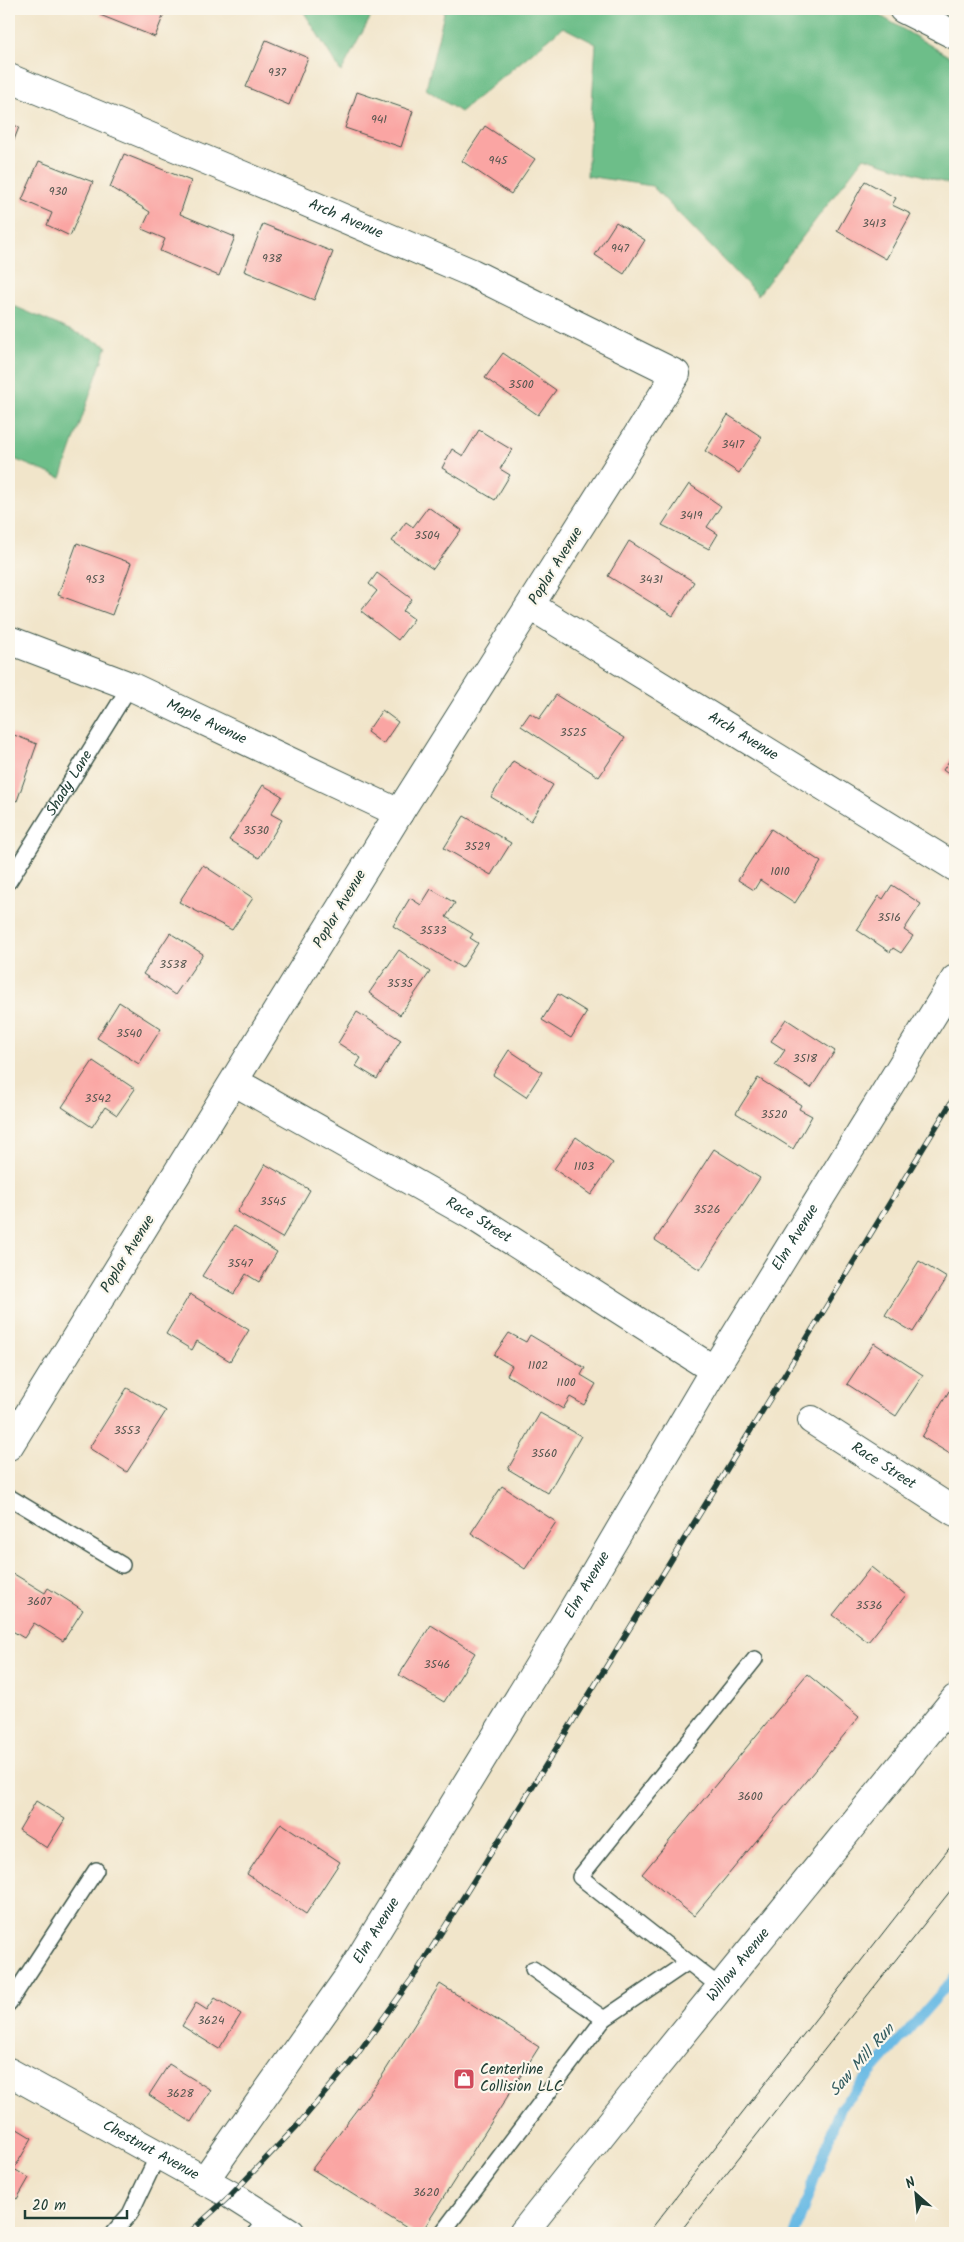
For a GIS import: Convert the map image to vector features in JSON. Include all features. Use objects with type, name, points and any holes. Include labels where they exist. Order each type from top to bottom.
[{"type":"street","points":[[903,9],[955,35]]},
{"type":"street","name":"Arch Avenue","points":[[9,78],[472,273],[676,374]]},
{"type":"street","name":"Poplar Avenue","points":[[9,1446],[399,813],[532,606],[676,374]]},
{"type":"street","name":"Arch Avenue","points":[[532,606],[955,867]]},
{"type":"street","name":"Maple Avenue","points":[[9,640],[130,686],[399,813]]},
{"type":"street","name":"Elm Avenue","points":[[204,2181],[349,1976],[568,1618],[714,1370],[955,979]]},
{"type":"street","name":"Race Street","points":[[235,1082],[473,1216],[714,1370]]},
{"type":"street","name":"Race Street","points":[[812,1420],[955,1512]]},
{"type":"street","name":"Willow Avenue","points":[[523,2233],[720,1987],[955,1699]]},
{"type":"street","name":"Chestnut Avenue","points":[[9,2072],[231,2195],[262,2226],[291,2233]]},
{"type":"lane","name":"Shady Lane","points":[[9,881],[130,686]]},
{"type":"lane","points":[[9,1497],[122,1565]]},
{"type":"lane","points":[[720,1987],[580,1877],[755,1659]]},
{"type":"lane","points":[[9,2002],[96,1870]]},
{"type":"lane","points":[[442,2233],[604,2019],[688,1962]]},
{"type":"lane","points":[[533,1969],[604,2019]]},
{"type":"lane","points":[[113,2233],[130,2214],[158,2155]]},
{"type":"green space","points":[[302,9],[375,9],[341,72]]},
{"type":"green space","points":[[445,9],[869,9],[955,60],[955,186],[864,157],[758,295],[652,186],[587,176],[596,44],[563,27],[460,112],[426,89]]},
{"type":"green space","points":[[9,304],[107,346],[61,478],[9,457]]},
{"type":"building","points":[[103,9],[166,9],[155,37],[100,15]]},
{"type":"building","points":[[266,40],[308,58],[289,105],[246,87]]},
{"type":"building","points":[[357,92],[413,111],[401,147],[345,128]]},
{"type":"building","points":[[9,114],[13,116],[10,124],[19,127],[9,153]]},
{"type":"building","points":[[485,126],[535,159],[511,194],[462,161]]},
{"type":"building","points":[[124,154],[191,181],[180,214],[235,237],[219,276],[160,251],[165,239],[142,229],[150,212],[110,187]]},
{"type":"building","points":[[39,161],[93,182],[70,236],[47,225],[52,213],[22,200]]},
{"type":"building","points":[[865,181],[896,198],[892,205],[911,214],[886,259],[837,231]]},
{"type":"building","points":[[616,222],[645,240],[624,274],[595,255]]},
{"type":"building","points":[[263,224],[333,252],[314,300],[244,271]]},
{"type":"building","points":[[503,353],[556,390],[538,415],[485,378]]},
{"type":"building","points":[[728,415],[762,437],[739,473],[705,451]]},
{"type":"building","points":[[479,430],[512,450],[500,469],[510,475],[495,500],[442,468],[452,449],[463,456]]},
{"type":"building","points":[[689,484],[721,506],[707,527],[718,534],[709,549],[662,525]]},
{"type":"building","points":[[428,507],[461,530],[433,569],[392,541],[406,522],[413,527]]},
{"type":"building","points":[[629,541],[694,582],[673,616],[608,576]]},
{"type":"building","points":[[77,543],[131,563],[112,615],[58,595]]},
{"type":"building","points":[[377,573],[412,599],[403,611],[414,619],[398,640],[361,611],[377,591],[369,584]]},
{"type":"building","points":[[556,695],[625,738],[599,777],[521,726],[530,713],[539,719]]},
{"type":"building","points":[[382,710],[398,722],[383,744],[367,732]]},
{"type":"building","points":[[9,733],[37,744],[17,801],[9,798]]},
{"type":"building","points":[[955,752],[955,779],[943,770]]},
{"type":"building","points":[[513,761],[553,785],[531,821],[491,797]]},
{"type":"building","points":[[263,785],[282,796],[271,814],[282,820],[259,858],[229,840]]},
{"type":"building","points":[[464,816],[511,843],[491,875],[444,848]]},
{"type":"building","points":[[771,829],[821,862],[795,903],[760,880],[754,890],[738,880]]},
{"type":"building","points":[[203,865],[253,898],[232,930],[179,902]]},
{"type":"building","points":[[892,885],[921,904],[904,930],[913,936],[901,953],[893,948],[890,952],[857,930],[879,896],[883,899]]},
{"type":"building","points":[[431,889],[455,903],[446,917],[473,934],[470,938],[478,943],[462,968],[393,926],[410,898],[421,905]]},
{"type":"building","points":[[170,933],[203,954],[175,995],[143,974]]},
{"type":"building","points":[[399,950],[430,972],[400,1015],[369,993]]},
{"type":"building","points":[[558,994],[587,1012],[571,1038],[542,1020]]},
{"type":"building","points":[[119,1002],[161,1029],[139,1064],[97,1038]]},
{"type":"building","points":[[357,1012],[401,1040],[377,1079],[356,1066],[361,1058],[338,1043]]},
{"type":"building","points":[[786,1019],[835,1051],[811,1088],[775,1065],[785,1050],[771,1041]]},
{"type":"building","points":[[509,1050],[542,1072],[526,1097],[493,1075]]},
{"type":"building","points":[[93,1061],[135,1089],[117,1115],[105,1107],[92,1127],[62,1107]]},
{"type":"building","points":[[758,1078],[801,1105],[799,1109],[812,1116],[793,1149],[736,1113]]},
{"type":"building","points":[[576,1137],[613,1163],[591,1195],[554,1169]]},
{"type":"building","points":[[714,1149],[760,1178],[700,1270],[655,1240]]},
{"type":"building","points":[[265,1164],[310,1190],[282,1238],[237,1212]]},
{"type":"building","points":[[234,1226],[277,1252],[259,1282],[246,1274],[234,1294],[202,1276]]},
{"type":"building","points":[[919,1261],[947,1278],[913,1332],[885,1315]]},
{"type":"building","points":[[190,1294],[249,1330],[230,1361],[197,1341],[192,1350],[166,1334]]},
{"type":"building","points":[[509,1333],[526,1342],[530,1335],[585,1368],[581,1375],[596,1384],[584,1405],[570,1397],[563,1409],[507,1375],[512,1366],[494,1355]]},
{"type":"building","points":[[874,1343],[923,1375],[896,1416],[847,1384]]},
{"type":"building","points":[[127,1388],[166,1411],[127,1472],[89,1448]]},
{"type":"building","points":[[949,1391],[955,1395],[955,1457],[922,1437]]},
{"type":"building","points":[[540,1413],[581,1436],[548,1493],[508,1469]]},
{"type":"building","points":[[502,1486],[556,1522],[525,1569],[471,1533]]},
{"type":"building","points":[[871,1567],[906,1595],[868,1642],[833,1615]]},
{"type":"building","points":[[14,1574],[45,1593],[48,1588],[83,1610],[63,1641],[34,1623],[24,1638],[9,1629],[9,1582]]},
{"type":"building","points":[[431,1625],[475,1653],[444,1702],[399,1675]]},
{"type":"building","points":[[807,1674],[859,1717],[694,1916],[642,1874]]},
{"type":"building","points":[[36,1801],[65,1819],[47,1848],[19,1830]]},
{"type":"building","points":[[281,1823],[340,1862],[306,1914],[247,1874]]},
{"type":"building","points":[[440,1984],[539,2047],[421,2233],[415,2233],[312,2169],[382,2076]]},
{"type":"building","points":[[215,1998],[241,2014],[219,2049],[182,2026],[196,2003],[207,2010]]},
{"type":"building","points":[[169,2064],[211,2090],[191,2122],[149,2095]]},
{"type":"building","points":[[9,2124],[32,2138],[14,2169],[29,2178],[17,2199],[9,2194]]},
{"type":"waterway","name":"Saw Mill Run","points":[[795,2233],[840,2108],[955,1977]]},
{"type":"tram line","points":[[648,2233],[955,1841]]},
{"type":"tram line","points":[[679,2233],[955,1885]]},
{"type":"railway","points":[[189,2233],[231,2195],[297,2126],[356,2056],[416,1973],[554,1752],[955,1096]]},
{"type":"place","name":"Centerline Collision LLC","points":[[464,2079]]}]
